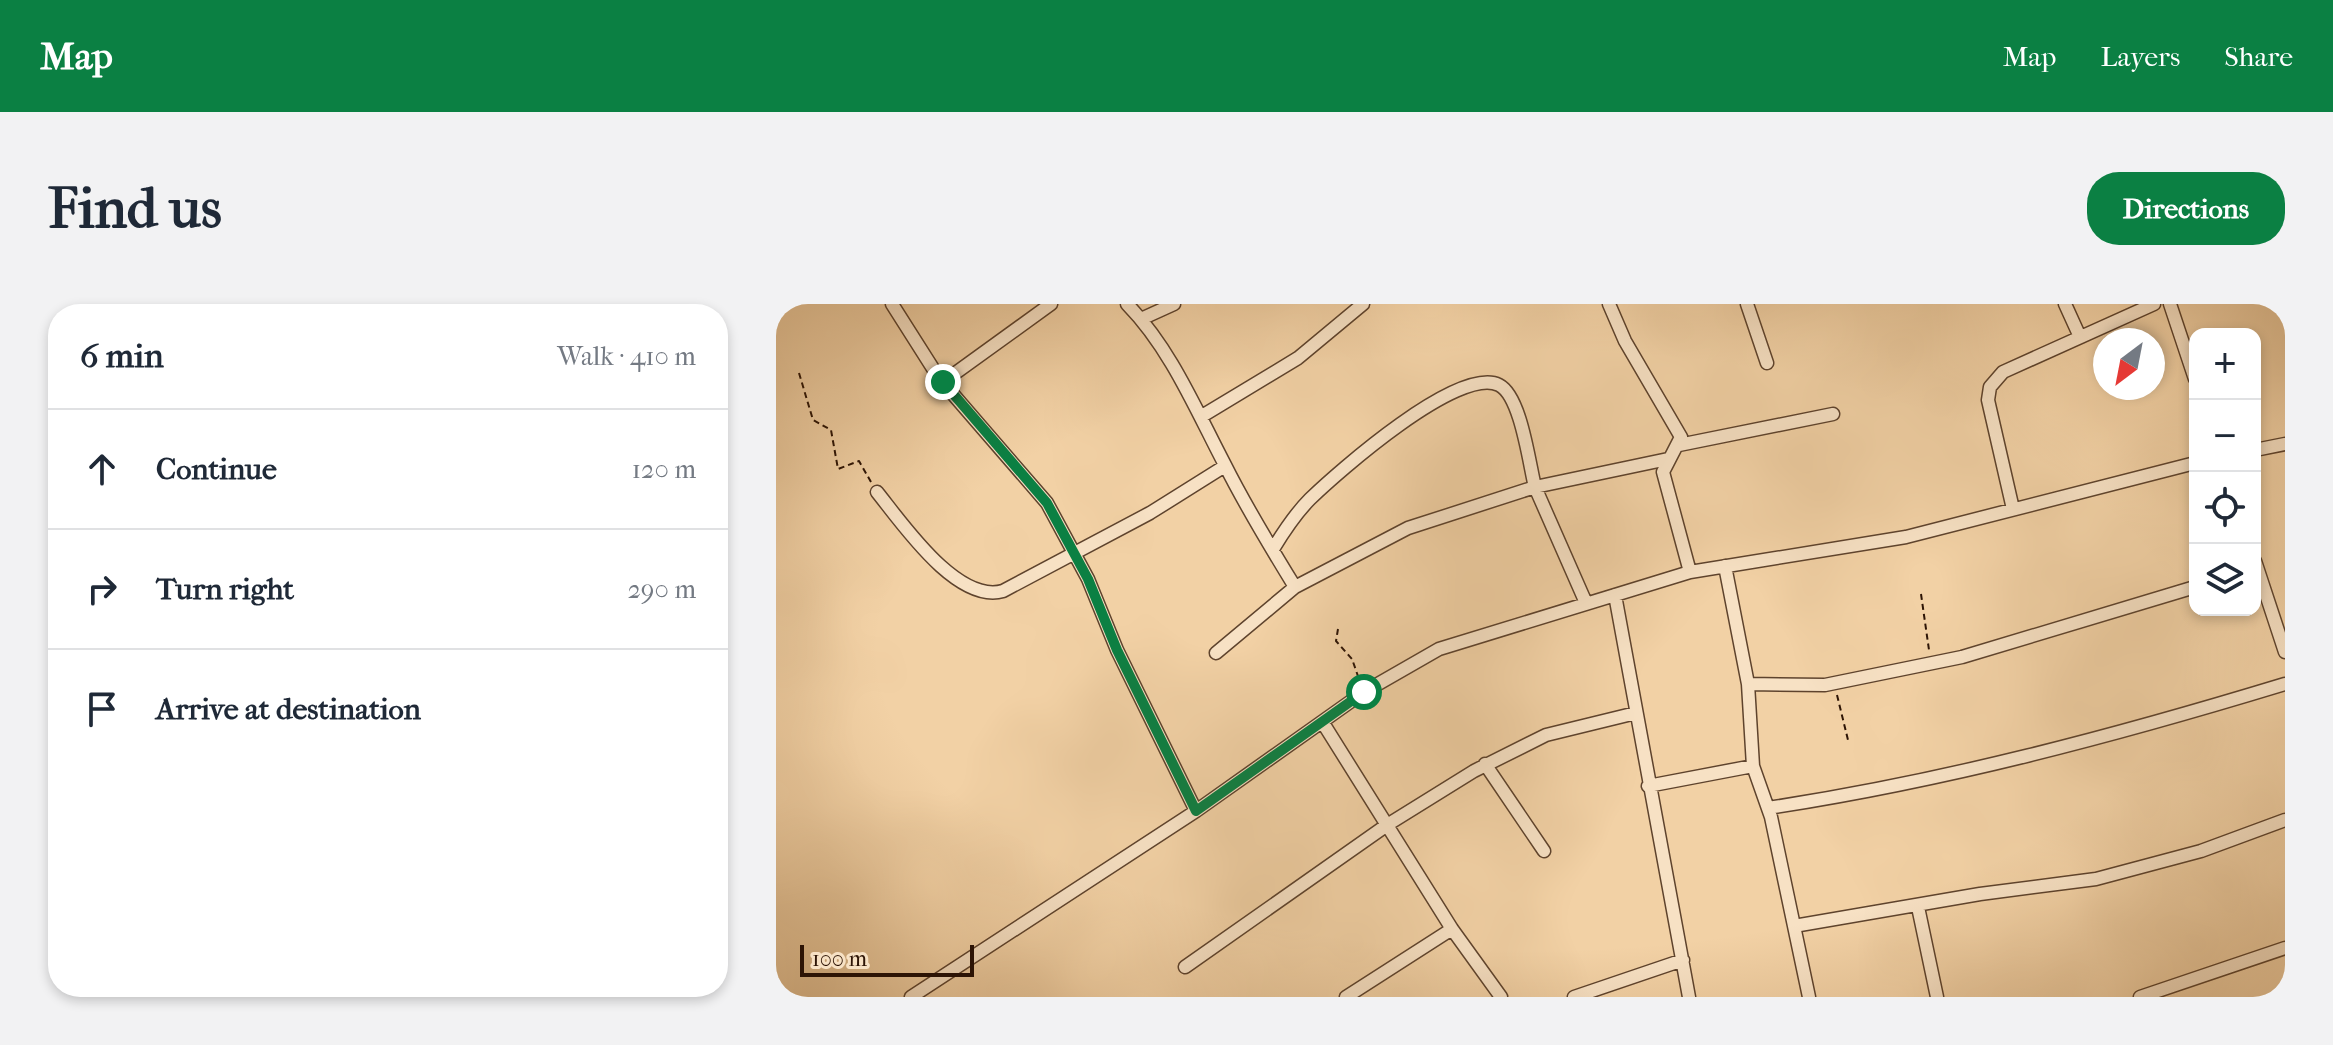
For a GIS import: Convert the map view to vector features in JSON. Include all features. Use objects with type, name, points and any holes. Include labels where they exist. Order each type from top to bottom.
[{"type":"street","points":[[892,304],[943,382],[1037,488],[1074,552],[1117,650],[1196,811]]},
{"type":"street","points":[[943,382],[1051,304]]},
{"type":"street","points":[[1127,304],[1141,319],[1202,416],[1225,466],[1295,587]]},
{"type":"street","points":[[1141,319],[1174,304]]},
{"type":"street","points":[[1202,416],[1298,358],[1363,304]]},
{"type":"street","points":[[1609,304],[1625,341],[1681,437],[1663,472],[1690,572]]},
{"type":"street","points":[[1747,304],[1767,363]]},
{"type":"street","points":[[2065,304],[2080,337]]},
{"type":"street","points":[[2013,509],[1988,392],[2003,372],[2154,304]]},
{"type":"street","points":[[2170,304],[2189,361]]},
{"type":"street","points":[[1273,549],[1310,499],[1375,442],[1443,398],[1479,382],[1498,385],[1513,399],[1535,487],[1586,603]]},
{"type":"street","points":[[1679,445],[1833,414]]},
{"type":"street","points":[[2261,449],[2285,444]]},
{"type":"street","points":[[1216,653],[1295,587],[1408,528],[1535,487],[1668,459]]},
{"type":"street","points":[[911,997],[1196,811],[1364,692],[1439,649],[1690,572],[1906,537],[2189,465]]},
{"type":"street","points":[[877,492],[933,558],[978,591],[1003,591],[1150,513],[1225,466]]},
{"type":"street","points":[[1725,566],[1748,684],[1753,766],[1768,808],[1809,997]]},
{"type":"street","points":[[2261,581],[2285,652]]},
{"type":"street","points":[[1748,684],[1834,683],[1962,657],[2189,589]]},
{"type":"street","points":[[1615,595],[1689,997]]},
{"type":"street","points":[[1768,808],[1942,778],[2110,737],[2285,684]]},
{"type":"street","points":[[1185,967],[1387,825],[1485,764],[1546,735],[1636,713]]},
{"type":"street","points":[[1323,723],[1452,929],[1501,997]]},
{"type":"street","points":[[1485,764],[1544,851]]},
{"type":"street","points":[[1648,786],[1753,766]]},
{"type":"street","points":[[1794,926],[1980,894],[2096,879],[2201,851],[2285,820]]},
{"type":"street","points":[[1918,907],[1937,997]]},
{"type":"street","points":[[1346,997],[1452,929]]},
{"type":"street","points":[[2140,997],[2285,948]]},
{"type":"street","points":[[1574,997],[1683,960]]},
{"type":"path","points":[[799,373],[813,420],[831,430],[838,469],[859,461],[877,492]]},
{"type":"path","points":[[1921,594],[1931,663]]},
{"type":"path","points":[[1338,629],[1336,641],[1352,659],[1364,692]]},
{"type":"path","points":[[1834,683],[1848,740]]},
{"type":"route","points":[[943,382],[1019,466],[1047,503],[1088,579],[1117,650],[1196,811],[1364,692]]}]
